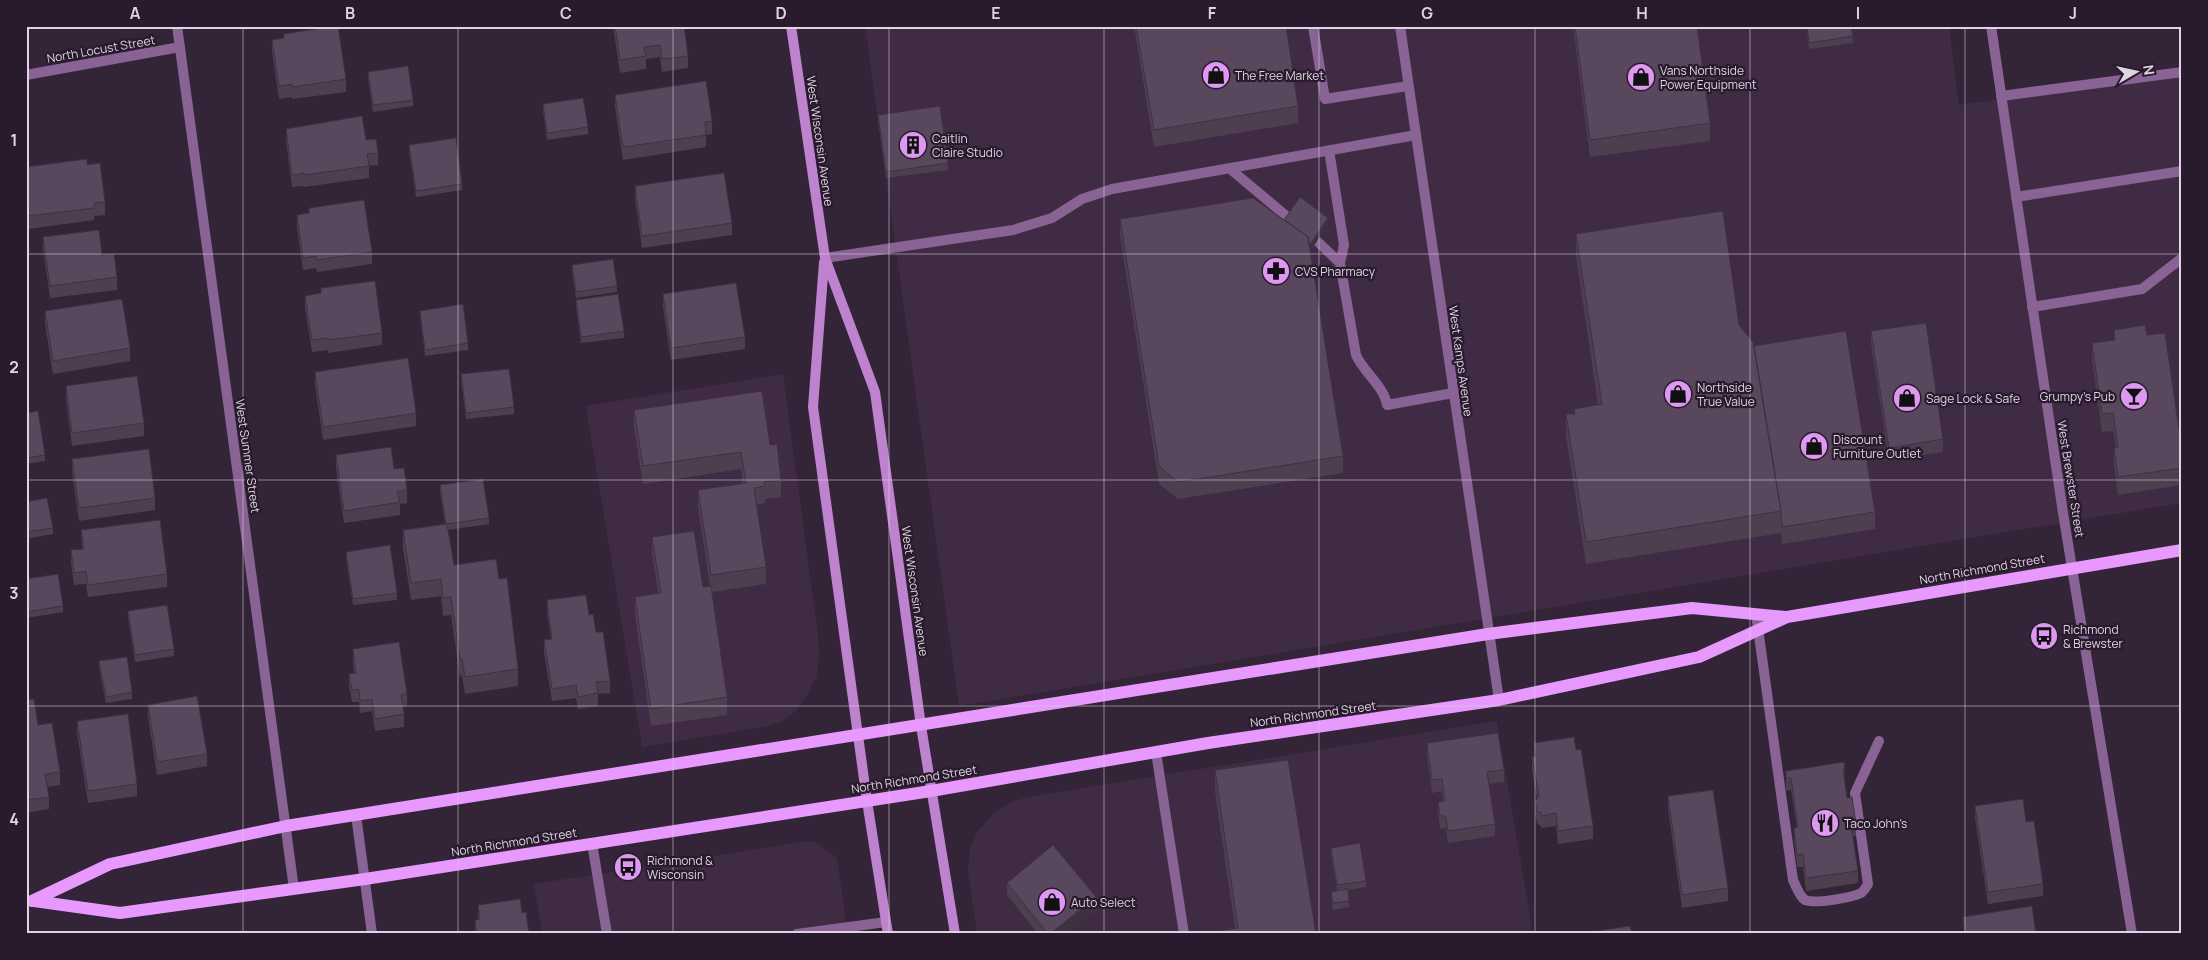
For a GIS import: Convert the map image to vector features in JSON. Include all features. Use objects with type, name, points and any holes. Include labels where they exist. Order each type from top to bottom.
[{"type":"main road","name":"West Wisconsin Avenue","points":[[791,26],[825,258],[875,392],[921,726],[955,934]]},
{"type":"main road","name":"West Wisconsin Avenue","points":[[825,258],[813,407],[867,801],[888,934]]},
{"type":"main road","name":"North Richmond Street","points":[[30,902],[120,913],[365,879],[931,791],[1156,752],[1499,700],[1699,657],[1787,617],[2072,567],[2182,550]]},
{"type":"main road","name":"North Richmond Street","points":[[30,902],[110,864],[286,826],[1488,634],[1692,608],[1787,617]]},
{"type":"street","name":"West Summer Street","points":[[177,26],[294,888]]},
{"type":"street","points":[[1313,26],[1325,99],[1408,86]]},
{"type":"street","name":"West Kamps Avenue","points":[[1400,26],[1499,700]]},
{"type":"street","name":"West Brewster Street","points":[[1991,26],[2072,567],[2132,934]]},
{"type":"street","name":"North Locust Street","points":[[26,75],[180,47]]},
{"type":"street","points":[[2001,96],[2182,72]]},
{"type":"street","points":[[825,258],[1013,230],[1052,218],[1082,199],[1112,189],[1416,135]]},
{"type":"street","points":[[1329,150],[1344,245],[1340,263],[1356,355],[1360,364],[1382,392],[1387,405],[1453,393]]},
{"type":"street","points":[[1228,168],[1290,219]]},
{"type":"street","points":[[2016,197],[2182,171]]},
{"type":"street","points":[[1317,241],[1340,263]]},
{"type":"street","points":[[2032,307],[2142,289],[2182,258]]},
{"type":"street","points":[[1756,614],[1793,880],[1800,895],[1806,900],[1818,902],[1855,895],[1863,892],[1868,884],[1855,793],[1879,741]]},
{"type":"street","points":[[1156,752],[1184,934]]},
{"type":"street","points":[[356,815],[372,934]]},
{"type":"street","points":[[592,843],[607,934]]},
{"type":"street","points":[[797,934],[886,922]]},
{"type":"shaded area","points":[[865,26],[1949,26],[1959,105],[2182,74],[2182,503],[959,706]]},
{"type":"shaded area","points":[[783,374],[818,636],[819,657],[817,676],[795,712],[781,722],[764,727],[642,747],[586,406]]},
{"type":"shaded area","points":[[1497,721],[1533,934],[977,934],[968,871],[970,849],[978,831],[995,812],[1010,803],[1027,797]]},
{"type":"shaded area","points":[[802,842],[815,842],[837,858],[848,934],[542,934],[534,884]]},
{"type":"building","points":[[338,26],[346,79],[292,87],[292,84],[279,86],[272,40],[284,38],[284,34]]},
{"type":"building","points":[[615,26],[684,26],[688,56],[662,59],[660,45],[644,47],[646,56],[620,60]]},
{"type":"building","name":"The Free Market","points":[[1136,26],[1286,26],[1298,106],[1154,130]]},
{"type":"building","name":"Vans Northside Power Equipment","points":[[1575,26],[1697,26],[1710,123],[1590,140]]},
{"type":"building","points":[[1807,26],[1851,26],[1853,36],[1809,43]]},
{"type":"building","points":[[408,66],[413,100],[373,105],[368,72]]},
{"type":"building","points":[[706,81],[712,121],[705,122],[706,135],[623,147],[615,95]]},
{"type":"building","points":[[583,98],[588,127],[547,133],[543,104]]},
{"type":"building","name":"Caitlin Claire Studio","points":[[940,106],[948,163],[886,172],[878,115]]},
{"type":"building","points":[[362,116],[366,140],[376,139],[378,153],[367,154],[369,166],[292,175],[286,129]]},
{"type":"building","points":[[456,138],[462,184],[416,191],[409,145]]},
{"type":"building","points":[[87,159],[87,165],[100,163],[105,202],[94,203],[94,208],[28,216],[26,167]]},
{"type":"building","points":[[724,173],[732,223],[642,236],[635,186]]},
{"type":"building","points":[[1300,197],[1328,218],[1309,246],[1308,237],[1284,220]]},
{"type":"building","name":"CVS Pharmacy","points":[[1253,198],[1308,237],[1343,456],[1178,482],[1159,466],[1120,219]]},
{"type":"building","points":[[364,200],[372,252],[317,260],[316,256],[303,258],[297,215],[309,213],[309,208]]},
{"type":"building","name":"Northside True Value","points":[[1723,211],[1739,325],[1753,342],[1781,511],[1586,542],[1566,414],[1575,414],[1574,409],[1602,404],[1576,234]]},
{"type":"building","points":[[99,230],[102,255],[114,254],[117,277],[50,286],[43,237]]},
{"type":"building","points":[[613,259],[617,286],[576,292],[572,265]]},
{"type":"building","points":[[375,281],[382,333],[328,340],[328,338],[312,340],[305,296],[321,293],[321,288]]},
{"type":"building","points":[[736,283],[745,337],[671,348],[663,294]]},
{"type":"building","points":[[618,294],[624,331],[581,337],[576,300]]},
{"type":"building","points":[[122,299],[130,348],[53,361],[45,311]]},
{"type":"building","points":[[463,304],[468,343],[425,350],[420,311]]},
{"type":"building","name":"Sage Lock & Safe","points":[[1926,323],[1943,439],[1889,448],[1871,331]]},
{"type":"building","name":"Grumpy's Pub","points":[[2145,325],[2147,335],[2165,333],[2182,450],[2182,468],[2118,477],[2114,448],[2118,447],[2113,413],[2102,414],[2092,343],[2115,340],[2114,330]]},
{"type":"building","name":"Discount Furniture Outlet","points":[[1846,331],[1875,512],[1782,527],[1754,346]]},
{"type":"building","points":[[408,358],[416,413],[323,427],[315,372]]},
{"type":"building","points":[[509,369],[514,407],[466,413],[461,374]]},
{"type":"building","points":[[137,376],[144,423],[72,433],[66,386]]},
{"type":"building","points":[[762,391],[770,445],[777,444],[781,480],[764,482],[765,486],[754,488],[766,567],[711,575],[698,490],[746,483],[741,452],[643,466],[634,410]]},
{"type":"building","points":[[38,411],[45,455],[26,458],[26,413]]},
{"type":"building","points":[[391,447],[394,469],[404,468],[407,490],[397,492],[400,502],[344,511],[336,455]]},
{"type":"building","points":[[149,449],[155,498],[79,508],[72,459]]},
{"type":"building","points":[[483,479],[489,518],[446,524],[440,485]]},
{"type":"building","points":[[47,498],[53,528],[26,532],[26,502]]},
{"type":"building","points":[[160,520],[167,574],[88,585],[86,571],[74,573],[71,550],[84,549],[81,530]]},
{"type":"building","points":[[447,524],[454,565],[496,559],[499,579],[507,578],[518,669],[465,677],[462,659],[460,659],[451,597],[443,598],[441,579],[411,583],[403,530]]},
{"type":"building","points":[[694,531],[703,587],[711,586],[727,697],[651,709],[635,597],[661,593],[652,537]]},
{"type":"building","points":[[390,545],[397,593],[353,599],[346,552]]},
{"type":"building","points":[[58,574],[63,606],[26,612],[26,579]]},
{"type":"building","points":[[586,595],[589,615],[593,614],[596,632],[603,632],[610,681],[596,682],[598,693],[578,697],[576,685],[552,689],[544,640],[552,639],[547,600]]},
{"type":"building","points":[[167,605],[174,649],[135,655],[128,611]]},
{"type":"building","points":[[399,642],[407,694],[401,695],[404,714],[375,719],[372,699],[360,701],[359,689],[352,690],[349,674],[356,673],[353,649]]},
{"type":"building","points":[[127,657],[132,692],[106,697],[99,661]]},
{"type":"building","points":[[197,696],[207,754],[157,762],[148,705]]},
{"type":"building","points":[[34,699],[38,725],[52,723],[60,772],[45,774],[49,797],[26,800],[26,700]]},
{"type":"building","points":[[128,714],[137,784],[88,791],[77,721]]},
{"type":"building","points":[[1498,733],[1504,770],[1487,772],[1495,824],[1448,831],[1446,816],[1440,816],[1438,802],[1445,801],[1442,779],[1432,780],[1427,743]]},
{"type":"building","points":[[1574,737],[1576,750],[1581,749],[1593,826],[1558,831],[1556,813],[1541,816],[1541,813],[1537,811],[1535,801],[1539,796],[1532,757],[1536,756],[1534,743]]},
{"type":"building","points":[[1288,760],[1316,934],[1197,934],[1238,928],[1215,770]]},
{"type":"building","name":"Taco John's","points":[[1844,762],[1845,768],[1843,769],[1847,798],[1852,797],[1856,824],[1851,825],[1858,871],[1806,878],[1803,854],[1797,855],[1794,828],[1798,827],[1791,778],[1786,778],[1786,771]]},
{"type":"building","points":[[1713,790],[1728,888],[1682,895],[1668,796]]},
{"type":"building","points":[[2023,799],[2026,822],[2034,821],[2043,884],[1988,892],[1975,806]]},
{"type":"building","points":[[1360,843],[1366,881],[1337,885],[1331,848]]},
{"type":"building","name":"Auto Select","points":[[1053,845],[1096,897],[1048,934],[1007,883]]},
{"type":"building","points":[[1348,889],[1349,901],[1333,903],[1331,892]]},
{"type":"building","points":[[520,899],[522,913],[526,912],[529,934],[477,934],[475,920],[480,919],[478,905]]},
{"type":"building","points":[[2032,906],[2036,934],[1965,934],[1963,917]]},
{"type":"building","points":[[1630,926],[1632,934],[1583,933]]},
{"type":"place","name":"The Free Market","points":[[1216,75]]},
{"type":"place","name":"Vans Northside Power Equipment","points":[[1641,77]]},
{"type":"place","name":"Caitlin Claire Studio","points":[[913,145]]},
{"type":"place","name":"CVS Pharmacy","points":[[1276,271]]},
{"type":"place","name":"Northside True Value","points":[[1678,394]]},
{"type":"place","name":"Grumpy's Pub","points":[[2134,396]]},
{"type":"place","name":"Sage Lock & Safe","points":[[1907,398]]},
{"type":"place","name":"Discount Furniture Outlet","points":[[1814,446]]},
{"type":"place","name":"Richmond & Brewster","points":[[2044,636]]},
{"type":"place","name":"Taco John's","points":[[1825,823]]},
{"type":"place","name":"Richmond & Wisconsin","points":[[628,867]]},
{"type":"place","name":"Auto Select","points":[[1052,902]]}]
